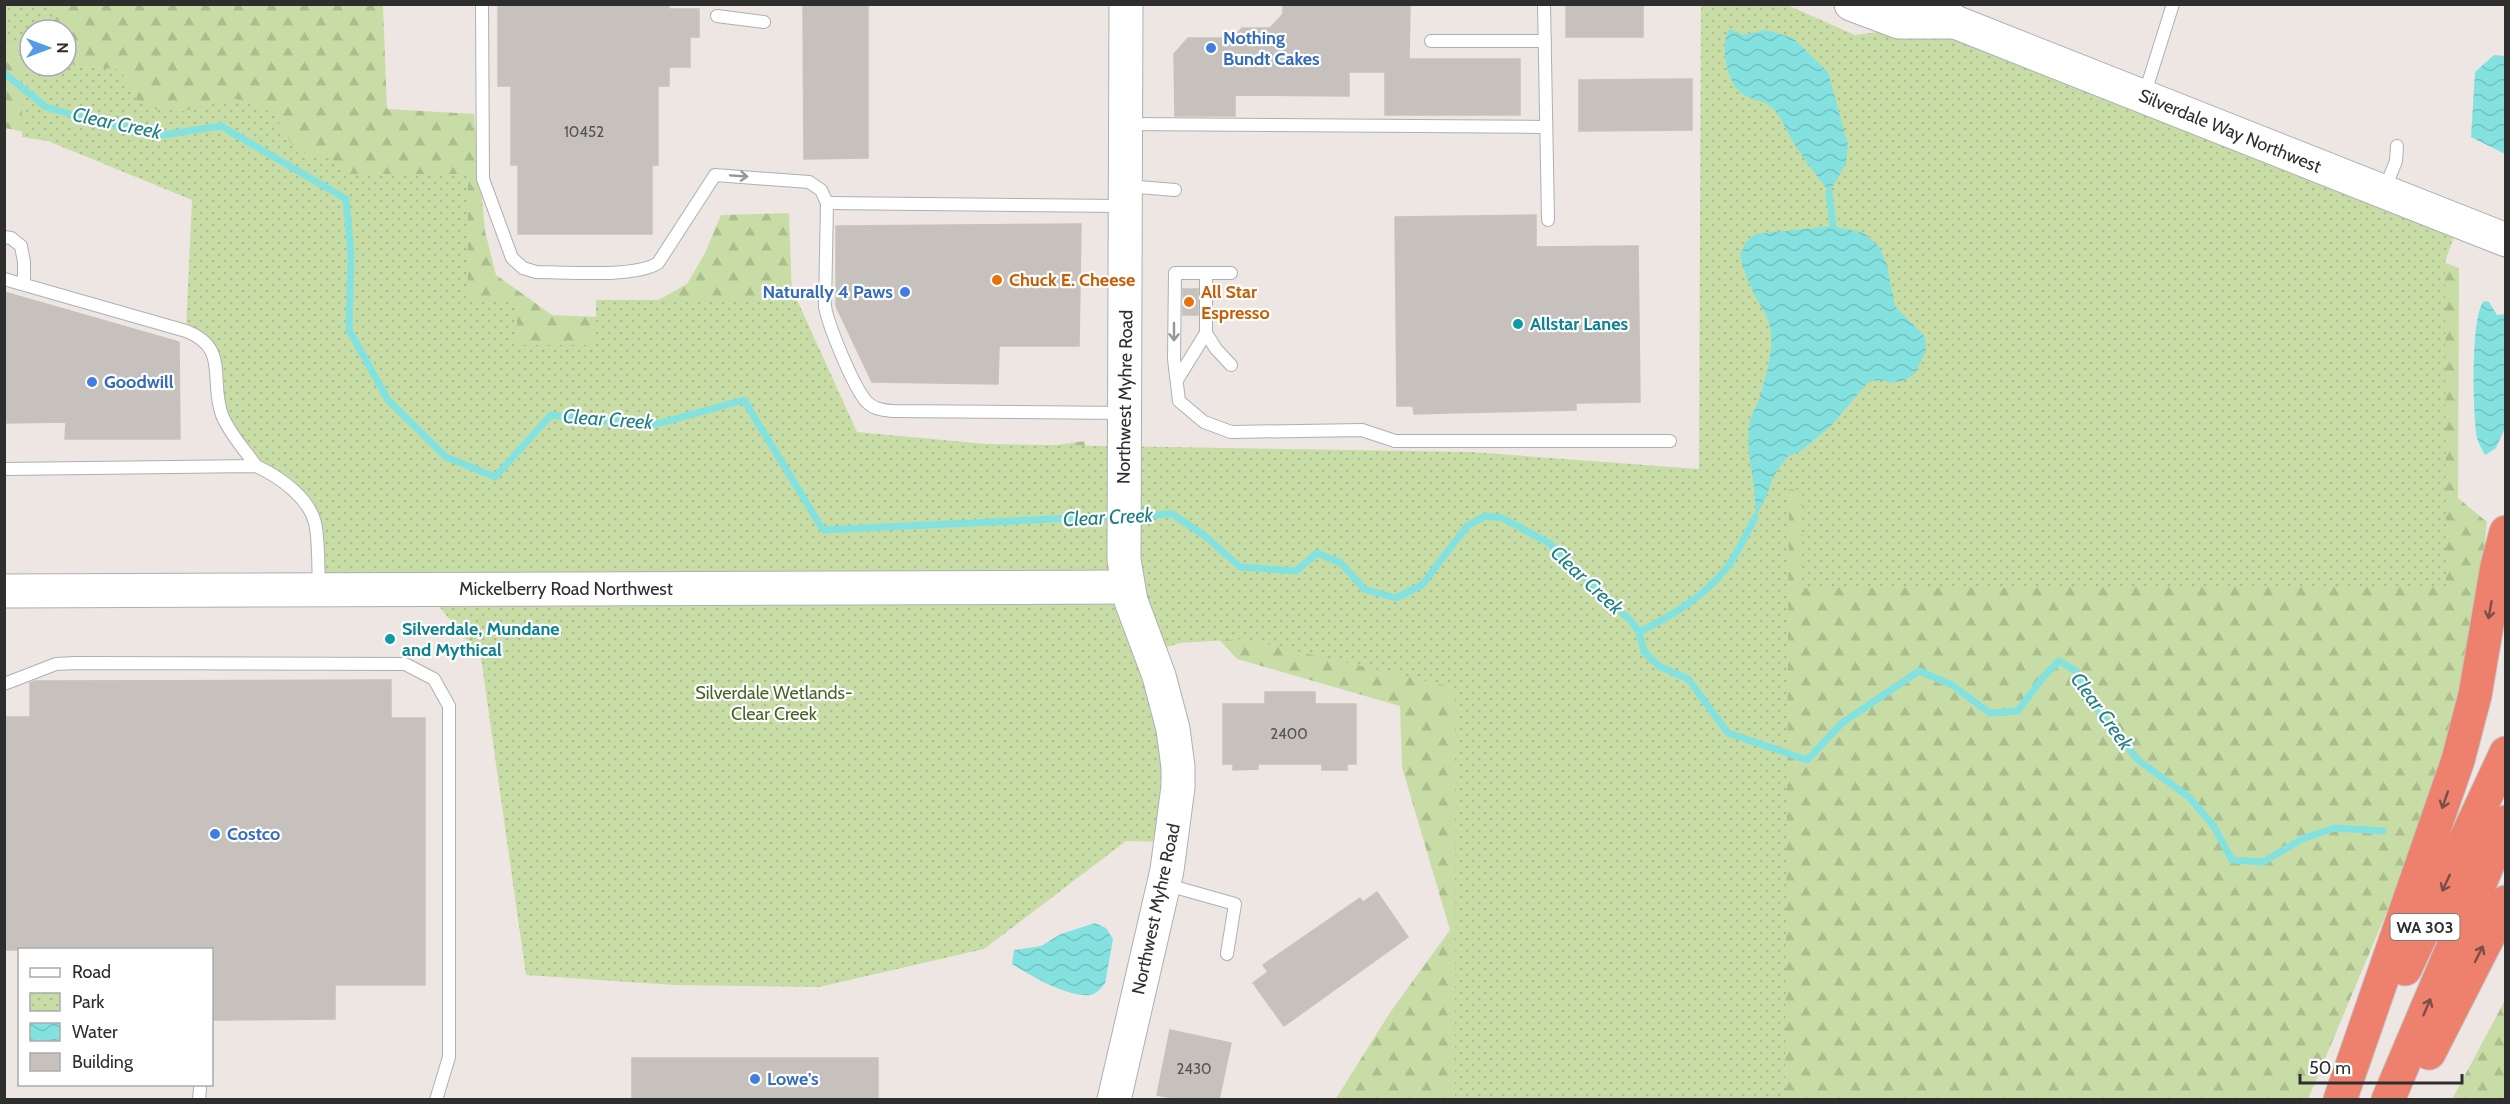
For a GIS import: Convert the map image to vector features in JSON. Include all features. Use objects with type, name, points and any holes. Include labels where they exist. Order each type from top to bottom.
[{"type":"highway","points":[[2341,1100],[2458,760],[2475,695],[2505,532]]},
{"type":"highway","name":"WA 303","points":[[2341,1100],[2505,753]]},
{"type":"highway","name":"WA 303","points":[[2388,1100],[2505,822]]},
{"type":"highway","points":[[2404,1100],[2505,902]]},
{"type":"street","name":"Northwest Myhre Road","points":[[1114,1100],[1164,884],[1178,787],[1173,729],[1159,676],[1127,586],[1124,533],[1126,4]]},
{"type":"street","name":"Silverdale Way Northwest","points":[[1851,4],[1899,22],[1942,13],[2143,97],[2505,240]]},
{"type":"street","name":"Mickelberry Road Northwest","points":[[4,591],[1127,586]]},
{"type":"lane","points":[[482,4],[483,179],[512,258],[517,264],[536,272],[634,272],[651,268],[658,263],[715,175],[809,182],[821,190],[827,203],[825,308],[828,321],[859,390],[874,408],[891,411],[1126,413]]},
{"type":"lane","points":[[1544,4],[1548,220]]},
{"type":"lane","points":[[2143,97],[2173,4]]},
{"type":"lane","points":[[717,16],[764,22]]},
{"type":"lane","points":[[1431,41],[1545,41]]},
{"type":"lane","points":[[1126,124],[1546,127]]},
{"type":"lane","points":[[2384,192],[2396,161],[2397,146]]},
{"type":"lane","points":[[827,203],[1126,196],[1175,190]]},
{"type":"lane","points":[[4,237],[11,238],[21,246],[24,285]]},
{"type":"lane","points":[[1231,273],[1174,273],[1174,359],[1179,401],[1204,422],[1231,432],[1362,430],[1395,441],[1670,441]]},
{"type":"lane","points":[[1206,273],[1206,333],[1216,350],[1231,365]]},
{"type":"lane","points":[[4,279],[186,331],[202,338],[214,355],[217,399],[224,419],[256,466]]},
{"type":"lane","points":[[1177,380],[1206,333]]},
{"type":"lane","points":[[4,469],[256,466],[277,476],[298,496],[316,525],[319,590]]},
{"type":"lane","points":[[4,684],[56,664],[75,663],[405,664],[434,679],[449,706],[450,1057],[436,1100]]},
{"type":"lane","points":[[1164,884],[1235,904],[1227,954]]},
{"type":"green space","points":[[4,5],[383,6],[387,109],[474,114],[485,231],[496,275],[552,315],[626,318],[687,284],[705,253],[721,215],[789,213],[793,323],[865,453],[1015,451],[1085,441],[1086,532],[352,552],[203,198],[57,138],[5,128]]},
{"type":"green space","name":"Silverdale Wetlands- Clear Creek","points":[[4,5],[52,5],[52,18],[18,18],[18,42],[5,40]]},
{"type":"green space","name":"Silverdale Wetlands- Clear Creek","points":[[1701,5],[1787,5],[1855,35],[1955,22],[2459,222],[2445,262],[2446,586],[1802,588],[1802,490],[1789,489],[1785,1099],[1455,1099],[1456,688],[1244,639],[1180,643],[1150,652],[1172,842],[1126,841],[984,949],[819,987],[674,985],[526,975],[481,658],[425,589],[319,589],[316,525],[305,503],[256,466],[227,425],[215,360],[186,331],[192,200],[48,141],[22,137],[22,78],[78,78],[78,65],[117,69],[127,79],[137,100],[151,109],[183,111],[235,99],[255,102],[275,116],[296,151],[332,159],[349,174],[468,174],[468,301],[517,301],[517,345],[596,345],[596,300],[797,300],[857,432],[986,444],[1472,452],[1699,469]]},
{"type":"green space","points":[[1847,46],[2459,268],[2458,498],[2487,522],[2471,663],[2433,802],[2308,1099],[1335,1100],[1391,1011],[1450,930],[1402,767],[1400,706],[1237,659],[1188,606],[1697,488]]},
{"type":"green space","points":[[2505,1000],[2505,1099],[2452,1099],[2456,1092]]},
{"type":"water","points":[[1729,29],[1743,35],[1766,30],[1793,38],[1828,72],[1848,145],[1846,164],[1829,192],[1796,146],[1776,112],[1768,105],[1744,95],[1733,82],[1725,54],[1726,36]]},
{"type":"water","points":[[2494,55],[2505,56],[2505,154],[2471,137],[2475,72]]},
{"type":"water","points":[[1833,226],[1864,233],[1879,247],[1887,265],[1895,306],[1925,337],[1926,351],[1915,373],[1905,380],[1892,383],[1881,380],[1869,381],[1831,426],[1802,450],[1787,457],[1773,477],[1755,518],[1755,494],[1749,445],[1750,421],[1765,381],[1771,348],[1771,332],[1766,315],[1748,282],[1740,255],[1746,242],[1755,234]]},
{"type":"water","points":[[2484,301],[2489,302],[2497,315],[2506,314],[2505,428],[2496,448],[2485,455],[2477,438],[2474,409],[2476,325]]},
{"type":"water","points":[[1095,923],[1106,928],[1113,939],[1105,984],[1090,995],[1071,993],[1012,964],[1014,950],[1041,946],[1061,934]]},
{"type":"building","points":[[498,4],[669,4],[669,9],[699,9],[699,37],[690,37],[690,67],[669,67],[669,86],[658,86],[658,165],[652,165],[652,234],[518,234],[518,165],[511,165],[511,86],[498,86]]},
{"type":"building","points":[[803,4],[868,4],[868,158],[804,159]]},
{"type":"building","points":[[1283,4],[1410,4],[1409,59],[1520,59],[1520,115],[1385,115],[1385,72],[1349,72],[1349,96],[1235,95],[1235,116],[1175,116],[1174,54],[1188,38],[1233,38],[1242,28],[1270,28],[1283,14]]},
{"type":"building","points":[[1566,4],[1643,4],[1643,37],[1566,37]]},
{"type":"building","points":[[1692,79],[1692,130],[1579,131],[1579,80]]},
{"type":"building","name":"Allstar Lanes","points":[[1536,215],[1536,247],[1638,246],[1640,402],[1576,403],[1576,410],[1414,414],[1413,406],[1397,406],[1395,217]]},
{"type":"building","points":[[1081,224],[1079,346],[999,346],[998,384],[872,382],[836,306],[836,226]]},
{"type":"building","name":"All Star Espresso","points":[[1183,289],[1198,289],[1198,315],[1183,315]]},
{"type":"building","name":"Goodwill","points":[[4,292],[179,342],[180,439],[65,439],[66,422],[4,423]]},
{"type":"building","name":"Costco","points":[[391,680],[391,718],[425,718],[425,985],[335,985],[335,1019],[213,1020],[213,948],[18,948],[18,950],[4,950],[4,717],[30,717],[30,683],[35,681]]},
{"type":"building","points":[[1265,692],[1315,692],[1315,704],[1356,704],[1356,764],[1347,764],[1347,770],[1322,770],[1322,764],[1258,764],[1258,769],[1233,770],[1233,764],[1223,764],[1223,704],[1265,704]]},
{"type":"building","points":[[1377,892],[1408,937],[1284,1026],[1253,983],[1268,972],[1263,965],[1360,898],[1363,902]]},
{"type":"building","points":[[1170,1030],[1231,1043],[1219,1100],[1180,1100],[1157,1095]]},
{"type":"building","name":"Lowe's","points":[[632,1058],[878,1058],[878,1100],[632,1100]]},
{"type":"waterway","name":"Clear Creek","points":[[4,73],[46,107],[94,121],[163,135],[221,126],[346,199],[351,254],[349,330],[388,400],[446,457],[495,477],[551,415],[653,425],[744,400],[823,530],[1116,516]]},
{"type":"waterway","points":[[1829,192],[1833,226]]},
{"type":"waterway","name":"Clear Creek","points":[[1133,516],[1172,514],[1204,535],[1240,567],[1296,571],[1317,553],[1341,563],[1364,589],[1396,598],[1422,585],[1467,526],[1485,516],[1502,518],[1549,543],[1632,622],[1639,632],[1644,652],[1659,666],[1688,679],[1728,733],[1807,760],[1842,723],[1919,671],[1952,685],[1990,713],[2018,711],[2043,677],[2059,661],[2076,671],[2092,703],[2138,760],[2189,797],[2213,825],[2232,860],[2263,862],[2304,838],[2335,828],[2383,831]]},
{"type":"waterway","points":[[1639,632],[1675,612],[1709,587],[1732,561],[1755,518]]},
{"type":"place","name":"Nothing Bundt Cakes","points":[[1211,48]]},
{"type":"place","name":"Chuck E. Cheese","points":[[997,280]]},
{"type":"place","name":"Naturally 4 Paws","points":[[905,292]]},
{"type":"place","name":"All Star Espresso","points":[[1189,302]]},
{"type":"place","name":"Allstar Lanes","points":[[1518,324]]},
{"type":"place","name":"Goodwill","points":[[92,382]]},
{"type":"place","name":"Silverdale, Mundane and Mythical","points":[[390,639]]},
{"type":"place","name":"Costco","points":[[215,834]]},
{"type":"place","name":"Lowe's","points":[[755,1079]]}]
